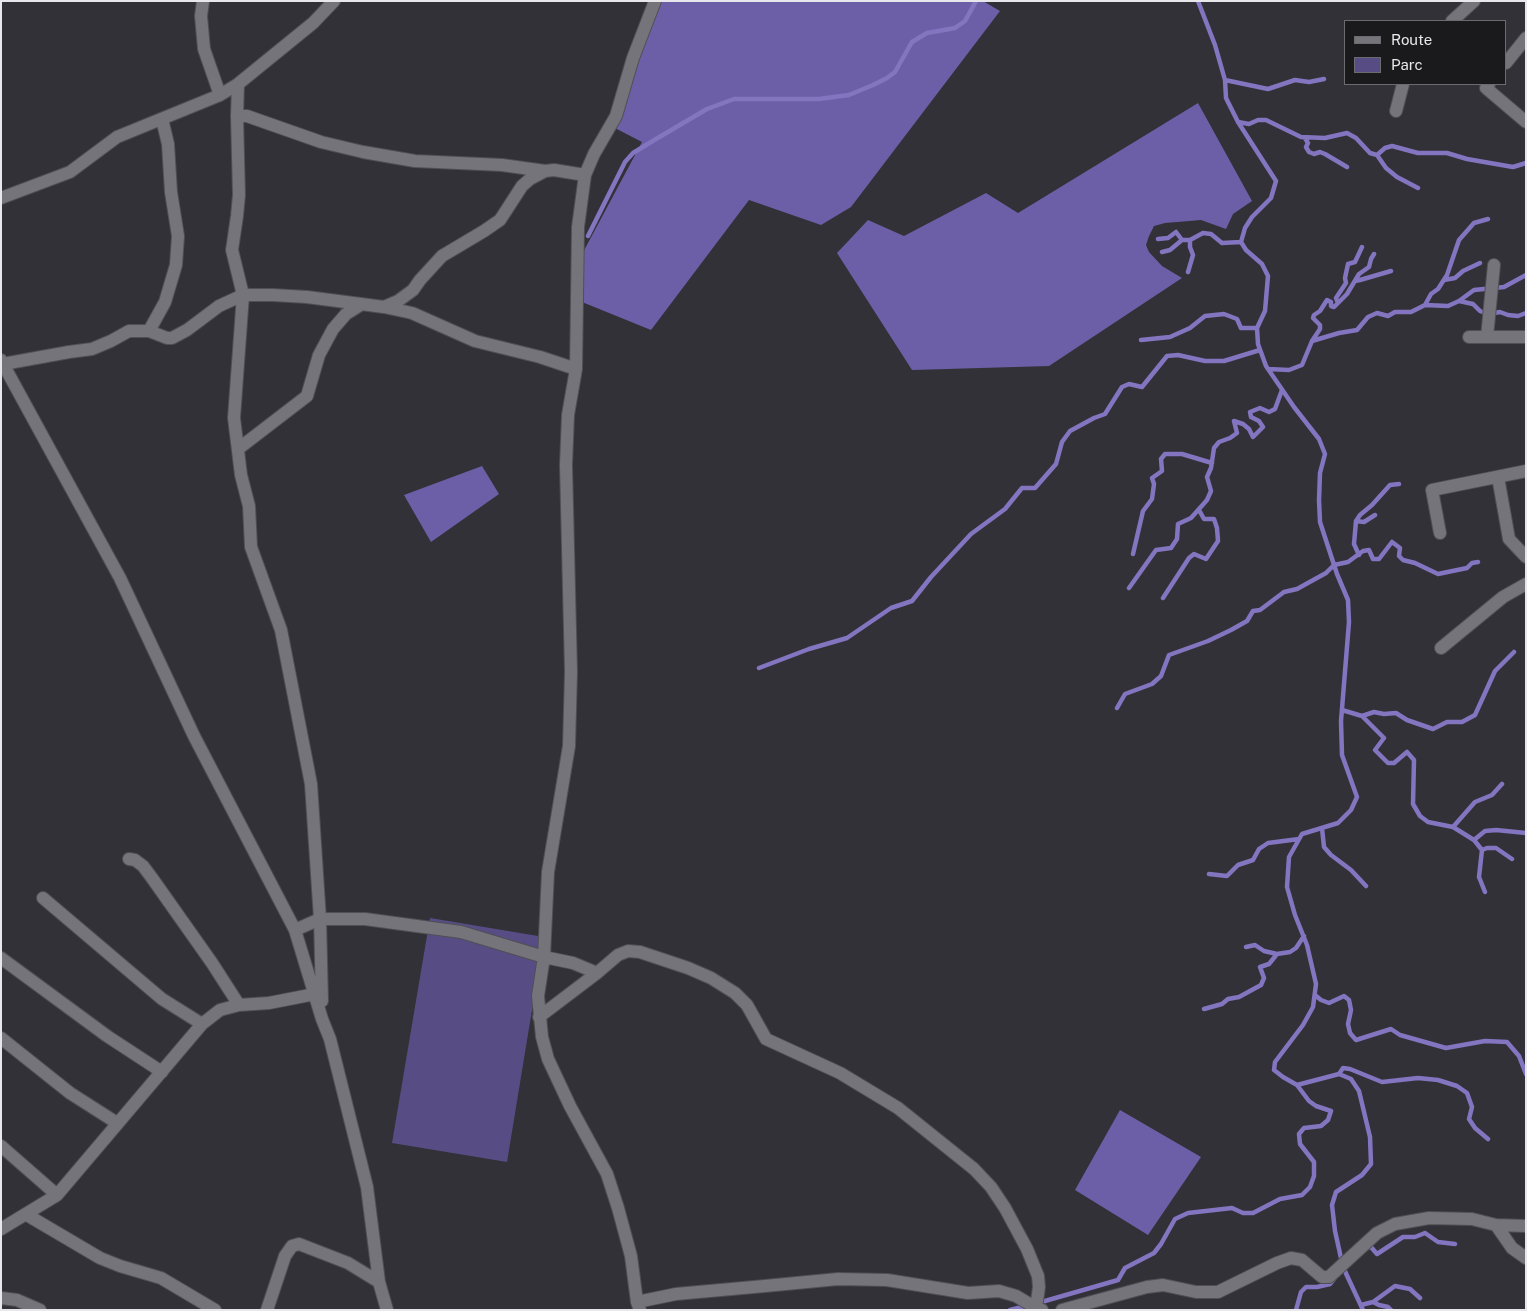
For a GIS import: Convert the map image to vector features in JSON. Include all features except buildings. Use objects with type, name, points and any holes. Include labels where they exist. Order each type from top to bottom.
[{"type":"street","points":[[203,1],[201,16],[204,49],[220,95]]},
{"type":"street","points":[[1,198],[70,172],[117,137],[220,95],[238,84],[313,23],[334,1]]},
{"type":"street","points":[[655,1],[633,58],[616,116],[594,154],[586,175],[578,227],[576,369],[568,415],[566,465],[571,672],[568,746],[548,872],[544,956],[539,983],[539,1017],[548,1059],[556,1080],[607,1174],[631,1256],[638,1306],[676,1294],[838,1280],[888,1280],[968,1293],[999,1291],[1022,1299],[1040,1309]]},
{"type":"street","points":[[1453,20],[1474,1]]},
{"type":"street","points":[[1507,62],[1526,38]]},
{"type":"street","points":[[238,84],[239,195],[232,250],[243,296],[234,418],[241,474],[249,506],[251,546],[281,630],[311,784],[320,919],[322,1019]]},
{"type":"street","points":[[1396,111],[1403,85]]},
{"type":"street","points":[[1488,85],[1486,88],[1526,122]]},
{"type":"street","points":[[237,116],[255,119],[321,142],[389,157],[414,161],[502,164],[586,175]]},
{"type":"street","points":[[149,331],[165,302],[176,265],[178,236],[171,192],[168,144],[162,120]]},
{"type":"street","points":[[384,307],[398,301],[413,290],[442,256],[484,232],[500,220],[522,186],[530,179],[546,171]]},
{"type":"street","points":[[1487,337],[1494,265]]},
{"type":"street","points":[[387,1310],[379,1282],[367,1186],[330,1039],[294,930],[194,736],[120,578],[2,362],[92,350],[129,331],[149,331],[172,338],[187,330],[219,306],[243,296],[273,295],[362,304],[412,313],[475,341],[540,357],[576,369]]},
{"type":"street","points":[[238,449],[307,396],[319,355],[333,329],[346,314],[362,304]]},
{"type":"street","points":[[1469,337],[1526,337]]},
{"type":"street","points":[[1440,533],[1432,490],[1526,471]]},
{"type":"street","points":[[1498,477],[1509,539],[1526,557]]},
{"type":"street","points":[[1441,648],[1503,597],[1526,584]]},
{"type":"street","points":[[129,859],[135,860],[143,866],[212,963],[239,1005]]},
{"type":"street","points":[[43,898],[162,999],[202,1024]]},
{"type":"street","points":[[294,930],[320,919],[365,919],[461,932],[573,963],[597,973]]},
{"type":"street","points":[[539,1017],[618,955],[628,951],[657,957],[711,978],[735,993],[747,1005],[766,1039],[840,1073],[898,1108],[974,1169],[1005,1208],[1027,1249],[1038,1276],[1040,1309]]},
{"type":"street","points":[[1,958],[107,1036],[162,1072]]},
{"type":"street","points":[[1,1230],[57,1196],[202,1024],[220,1010],[239,1005],[269,1003],[315,994]]},
{"type":"street","points":[[1,1038],[70,1093],[118,1123]]},
{"type":"street","points":[[1,1146],[57,1196]]},
{"type":"street","points":[[27,1215],[100,1258],[161,1278],[215,1310]]},
{"type":"street","points":[[1062,1310],[1163,1285],[1196,1292],[1218,1292],[1276,1263],[1291,1258],[1302,1260],[1322,1277],[1328,1277],[1370,1238],[1395,1224],[1429,1218],[1454,1217],[1496,1225],[1526,1226]]},
{"type":"street","points":[[1496,1225],[1512,1248],[1526,1258]]},
{"type":"street","points":[[267,1310],[285,1256],[292,1246],[299,1244],[348,1263],[379,1282]]},
{"type":"street","points":[[1,1298],[17,1300],[40,1310]]},
{"type":"green space","points":[[430,918],[544,937],[507,1162],[392,1143]]},
{"type":"shaded area","points":[[651,1],[983,1],[1000,11],[851,207],[821,225],[749,200],[651,330],[577,300],[581,256],[642,142],[611,126]]},
{"type":"shaded area","points":[[1198,103],[1252,201],[1233,214],[1226,229],[1201,220],[1165,223],[1154,226],[1146,245],[1149,252],[1162,266],[1182,278],[1049,366],[912,370],[837,253],[868,220],[904,236],[986,193],[1018,213]]},
{"type":"shaded area","points":[[482,466],[499,494],[431,542],[404,495]]},
{"type":"shaded area","points":[[1120,1110],[1201,1157],[1148,1235],[1075,1190]]},
{"type":"waterway","points":[[588,236],[625,162],[633,153],[656,139],[707,109],[734,99],[819,99],[849,95],[873,85],[895,72],[912,42],[927,33],[955,28],[965,21],[976,1]]},
{"type":"waterway","points":[[1198,1],[1215,45],[1225,80],[1226,98],[1238,122],[1276,181],[1271,198],[1252,217],[1245,228],[1241,242],[1246,250],[1262,264],[1268,276],[1265,311],[1257,328],[1258,344],[1266,366],[1319,439],[1325,454],[1320,473],[1320,522],[1337,574],[1348,600],[1349,622],[1341,721],[1342,755],[1357,797],[1351,810],[1338,823],[1302,834],[1289,857],[1287,887],[1295,915],[1307,945],[1316,984],[1313,1007],[1303,1025],[1275,1062],[1274,1070],[1297,1085],[1339,1074],[1351,1079],[1359,1091],[1370,1137],[1371,1164],[1362,1175],[1336,1192],[1332,1205],[1335,1231],[1343,1267],[1363,1310]]},
{"type":"waterway","points":[[1225,80],[1268,89],[1295,80],[1309,82],[1324,79]]},
{"type":"waterway","points":[[1238,122],[1249,124],[1258,120],[1266,120],[1301,137],[1325,138],[1347,133],[1356,138],[1370,153],[1377,155],[1385,148],[1392,146],[1418,153],[1447,153],[1467,159],[1513,167],[1526,163]]},
{"type":"waterway","points":[[1305,138],[1308,143],[1306,147],[1309,152],[1314,154],[1320,152],[1347,167]]},
{"type":"waterway","points":[[1377,155],[1386,168],[1397,177],[1418,188]]},
{"type":"waterway","points":[[1425,305],[1431,294],[1438,289],[1447,275],[1459,240],[1474,223],[1488,219]]},
{"type":"waterway","points":[[1158,239],[1168,238],[1176,232],[1182,240]]},
{"type":"waterway","points":[[1162,252],[1170,250],[1182,240],[1190,240],[1203,233],[1211,234],[1222,243],[1241,242]]},
{"type":"waterway","points":[[1188,272],[1193,255],[1190,240]]},
{"type":"waterway","points":[[1338,303],[1336,298],[1346,283],[1345,278],[1348,264],[1355,262],[1362,247]]},
{"type":"waterway","points":[[1312,341],[1320,329],[1320,325],[1313,318],[1314,315],[1320,311],[1327,300],[1334,307],[1347,294],[1359,274],[1369,267],[1374,254]]},
{"type":"waterway","points":[[1444,280],[1455,278],[1463,271],[1480,263]]},
{"type":"waterway","points":[[1355,281],[1391,271]]},
{"type":"waterway","points":[[1459,301],[1474,290],[1504,287],[1526,275]]},
{"type":"waterway","points":[[1268,369],[1289,370],[1302,365],[1312,341],[1357,330],[1368,317],[1377,313],[1388,316],[1395,312],[1411,312],[1425,305],[1448,306],[1459,301],[1473,304],[1480,311],[1488,314],[1500,312],[1518,316],[1526,313]]},
{"type":"waterway","points":[[1141,340],[1170,337],[1190,328],[1205,316],[1224,314],[1237,319],[1241,328],[1257,328]]},
{"type":"waterway","points":[[759,668],[809,649],[847,638],[891,608],[912,601],[931,577],[971,534],[1005,509],[1022,488],[1035,488],[1056,464],[1062,442],[1070,431],[1105,414],[1122,387],[1129,384],[1142,387],[1167,356],[1178,355],[1205,361],[1224,361],[1260,350]]},
{"type":"waterway","points":[[1129,588],[1156,550],[1171,548],[1177,539],[1178,524],[1191,518],[1207,500],[1211,491],[1207,477],[1211,468],[1214,448],[1219,442],[1237,433],[1234,421],[1243,424],[1249,429],[1253,437],[1263,427],[1259,421],[1251,417],[1250,412],[1260,408],[1269,412],[1275,409],[1282,390]]},
{"type":"waterway","points":[[1133,554],[1143,511],[1152,499],[1154,484],[1152,478],[1162,471],[1161,459],[1165,454],[1182,454],[1212,463]]},
{"type":"waterway","points":[[1359,555],[1354,544],[1356,521],[1390,485],[1399,484]]},
{"type":"waterway","points":[[1163,598],[1189,558],[1194,554],[1206,559],[1218,541],[1214,519],[1204,519],[1199,510]]},
{"type":"waterway","points":[[1356,521],[1364,522],[1375,515]]},
{"type":"waterway","points":[[1117,708],[1125,694],[1152,684],[1161,676],[1169,655],[1208,641],[1231,630],[1247,621],[1253,611],[1260,610],[1284,592],[1297,589],[1326,573],[1334,565],[1348,562],[1363,551],[1369,550],[1373,559],[1379,559],[1392,542],[1400,548],[1399,556],[1403,560],[1415,563],[1438,574],[1467,568],[1472,563],[1478,562]]},
{"type":"waterway","points":[[1362,716],[1374,712],[1384,714],[1396,713],[1407,720],[1433,729],[1447,722],[1462,722],[1475,715],[1495,671],[1514,652]]},
{"type":"waterway","points":[[1342,710],[1362,716],[1384,738],[1375,750],[1388,763],[1394,763],[1407,752],[1414,760],[1413,804],[1420,816],[1428,822],[1453,827],[1474,840],[1485,831],[1496,830],[1526,833]]},
{"type":"waterway","points":[[1453,827],[1475,802],[1492,795],[1502,784]]},
{"type":"waterway","points":[[1322,828],[1324,847],[1331,855],[1351,870],[1366,886]]},
{"type":"waterway","points":[[1209,874],[1227,876],[1238,865],[1253,860],[1259,849],[1268,843],[1299,839]]},
{"type":"waterway","points":[[1474,840],[1482,850],[1479,877],[1485,892]]},
{"type":"waterway","points":[[1482,850],[1496,848],[1512,859]]},
{"type":"waterway","points":[[1204,1009],[1222,1004],[1228,999],[1239,997],[1261,985],[1264,978],[1260,967],[1269,964],[1277,954],[1290,952],[1296,948],[1304,936]]},
{"type":"waterway","points":[[1246,947],[1255,945],[1264,951],[1277,954]]},
{"type":"waterway","points":[[1315,995],[1329,1003],[1344,996],[1349,1000],[1351,1010],[1348,1024],[1350,1033],[1356,1040],[1391,1029],[1400,1035],[1446,1048],[1485,1041],[1507,1042],[1519,1056],[1526,1074]]},
{"type":"waterway","points":[[1339,1074],[1343,1068],[1382,1082],[1418,1078],[1438,1080],[1457,1086],[1467,1093],[1472,1107],[1469,1119],[1475,1128],[1488,1139]]},
{"type":"waterway","points":[[1038,1303],[1118,1280],[1125,1268],[1154,1253],[1175,1219],[1188,1213],[1232,1208],[1243,1213],[1253,1213],[1280,1199],[1302,1195],[1310,1187],[1314,1176],[1314,1162],[1300,1144],[1299,1134],[1304,1128],[1321,1126],[1328,1120],[1331,1111],[1316,1106],[1309,1101],[1297,1085]]},
{"type":"waterway","points":[[1365,1248],[1371,1247],[1377,1254],[1403,1237],[1415,1237],[1425,1233],[1438,1242],[1455,1244]]},
{"type":"waterway","points":[[1296,1310],[1301,1292],[1306,1287],[1330,1284],[1334,1279]]},
{"type":"waterway","points":[[1361,1305],[1373,1302],[1395,1286],[1410,1289],[1420,1298]]},
{"type":"waterway","points":[[1373,1302],[1388,1307],[1391,1310]]},
{"type":"waterway","points":[[1010,1310],[1026,1306]]}]
